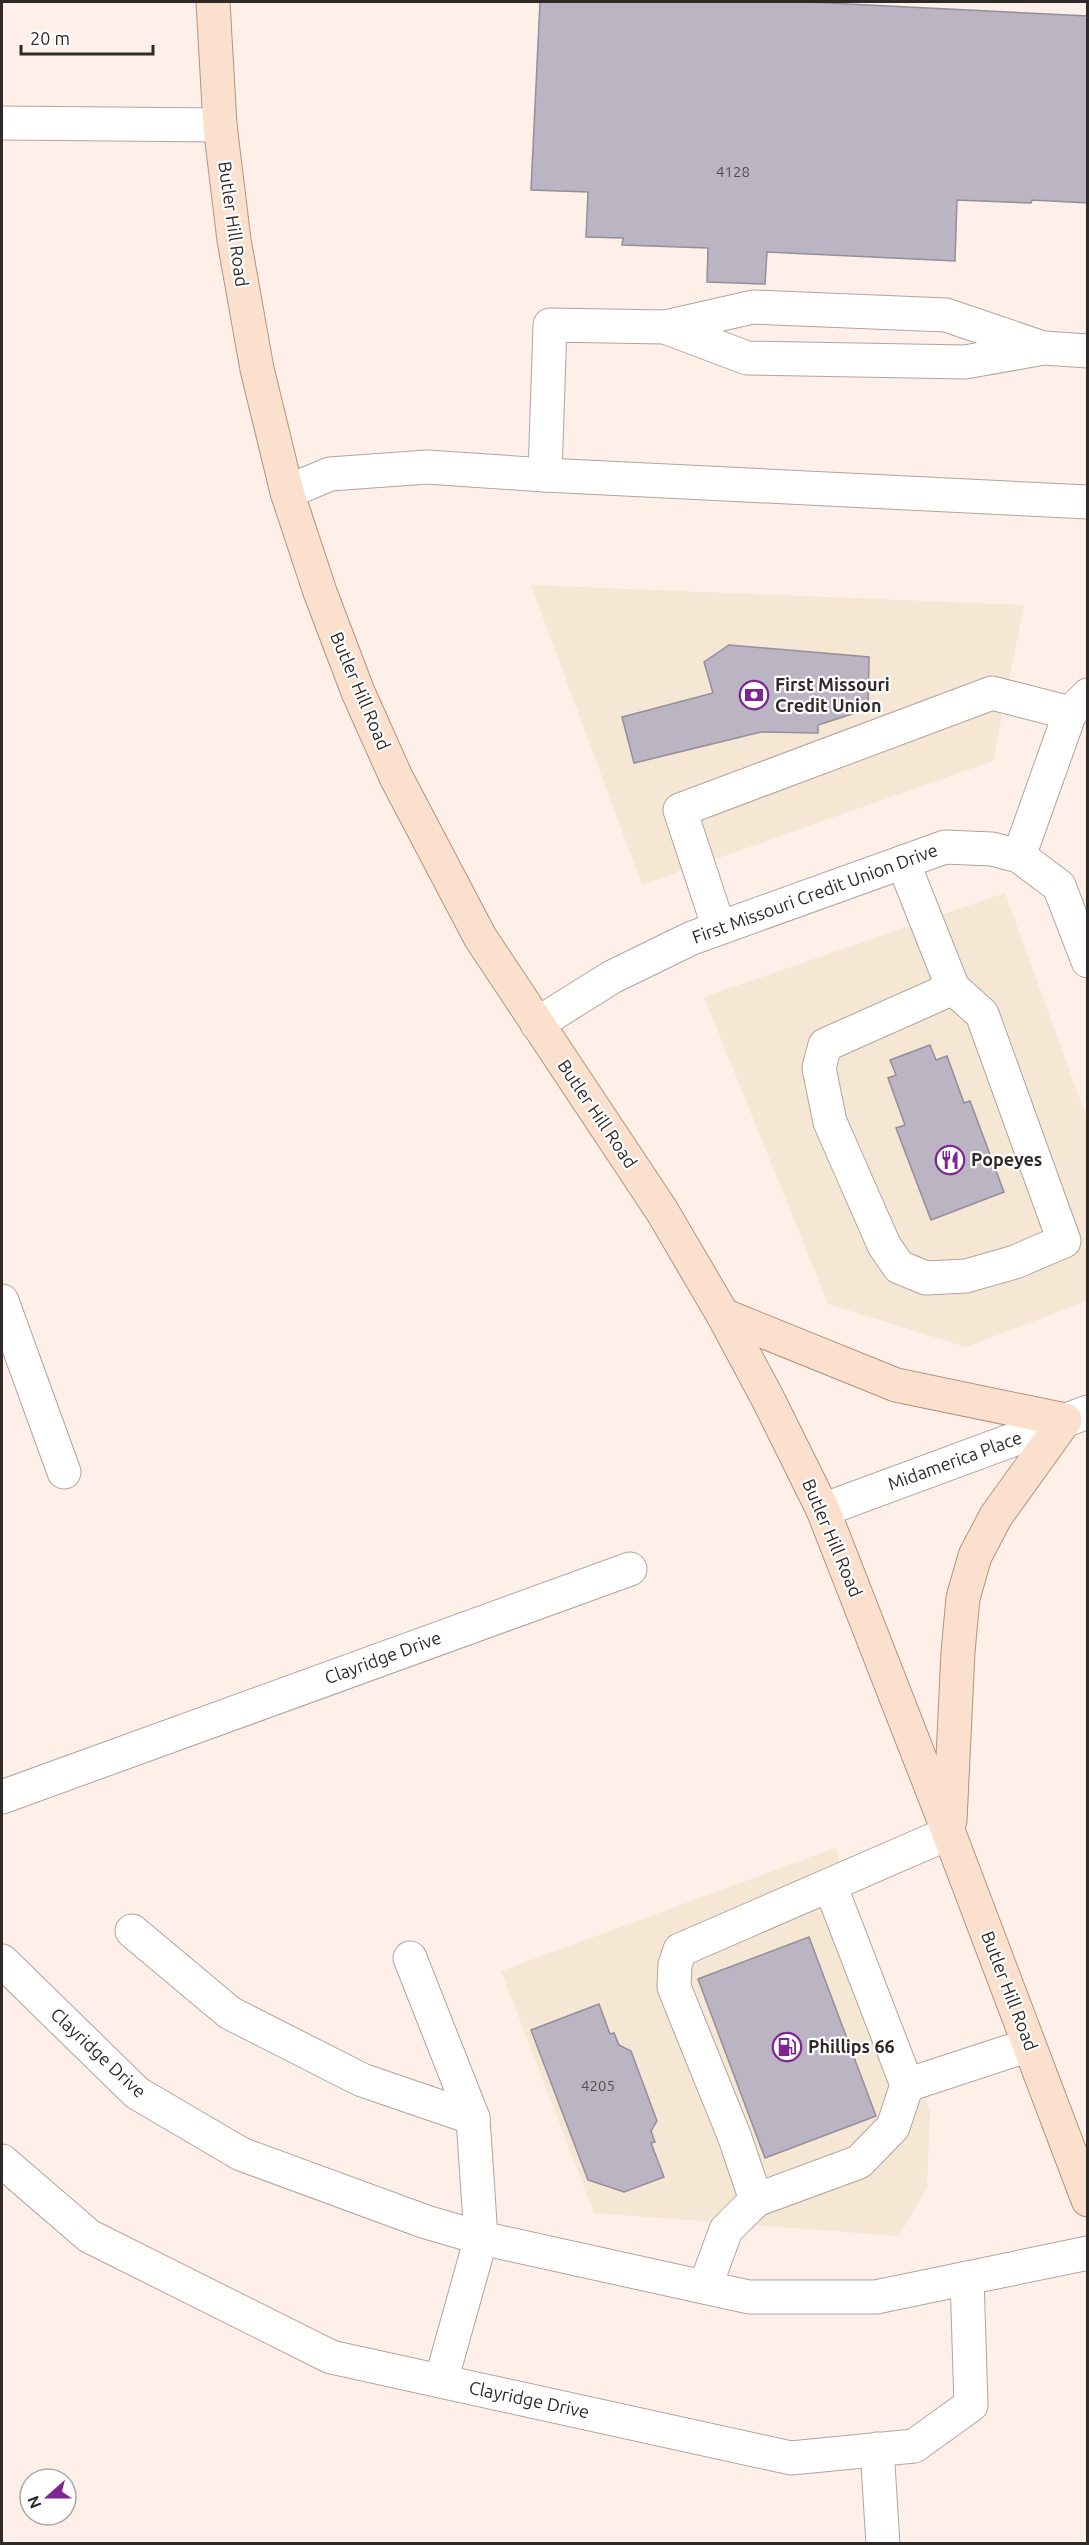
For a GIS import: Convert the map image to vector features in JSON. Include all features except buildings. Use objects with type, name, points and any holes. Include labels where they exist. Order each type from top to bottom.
[{"type":"main road","name":"Butler Hill Road","points":[[213,2],[220,125],[234,240],[257,369],[287,492],[324,603],[358,692],[396,777],[480,938],[662,1211],[723,1315],[823,1510],[950,1833],[1088,2200]]},
{"type":"main road","points":[[723,1315],[896,1385],[1076,1416],[996,1516],[975,1556],[963,1599],[958,1652],[950,1833]]},
{"type":"street","points":[[2,123],[220,125]]},
{"type":"street","points":[[545,475],[549,325],[665,327],[753,307],[946,315],[1044,348]]},
{"type":"street","points":[[665,327],[747,358],[965,362],[1044,348],[1088,351]]},
{"type":"street","points":[[287,492],[330,474],[427,467],[1088,502]]},
{"type":"street","points":[[719,928],[680,810],[992,693],[1079,704],[1019,856]]},
{"type":"street","name":"First Missouri Credit Union Drive","points":[[537,1024],[612,977],[693,938],[945,847],[992,849],[1019,856],[1059,886],[1088,961]]},
{"type":"street","points":[[903,862],[953,988],[982,1014],[1076,1237],[1015,1262],[966,1276],[926,1278],[899,1267],[884,1245],[830,1122],[819,1068],[825,1045],[953,988]]},
{"type":"street","points":[[2,1302],[64,1472]]},
{"type":"street","name":"Midamerica Place","points":[[823,1510],[1076,1416]]},
{"type":"street","name":"Clayridge Drive","points":[[2,1797],[630,1569]]},
{"type":"street","points":[[756,2200],[735,2138],[674,1986],[675,1965],[680,1950],[950,1833]]},
{"type":"street","points":[[705,2287],[726,2230],[756,2200],[859,2162],[893,2127],[907,2085],[830,1885]]},
{"type":"street","points":[[132,1931],[230,2013],[362,2080],[473,2118]]},
{"type":"street","points":[[410,1958],[473,2118],[481,2238],[441,2381]]},
{"type":"street","name":"Clayridge Drive","points":[[2,1961],[137,2093],[222,2143],[242,2154],[426,2222],[481,2238],[749,2297],[876,2297],[1088,2253]]},
{"type":"street","points":[[907,2085],[1029,2045]]},
{"type":"street","name":"Clayridge Drive","points":[[2,2161],[89,2236],[331,2357],[791,2458],[915,2446],[971,2405],[968,2278]]},
{"type":"street","points":[[877,2450],[883,2544]]},
{"type":"shaded area","points":[[531,585],[1024,605],[993,761],[642,885]]},
{"type":"shaded area","points":[[1005,893],[1087,1119],[1087,1301],[966,1347],[828,1304],[704,997]]},
{"type":"shaded area","points":[[835,1848],[930,2112],[927,2188],[899,2236],[594,2213],[501,1971]]},
{"type":"place","name":"First Missouri Credit Union","points":[[754,695]]},
{"type":"place","name":"Popeyes","points":[[950,1160]]},
{"type":"place","name":"Phillips 66","points":[[787,2047]]}]
